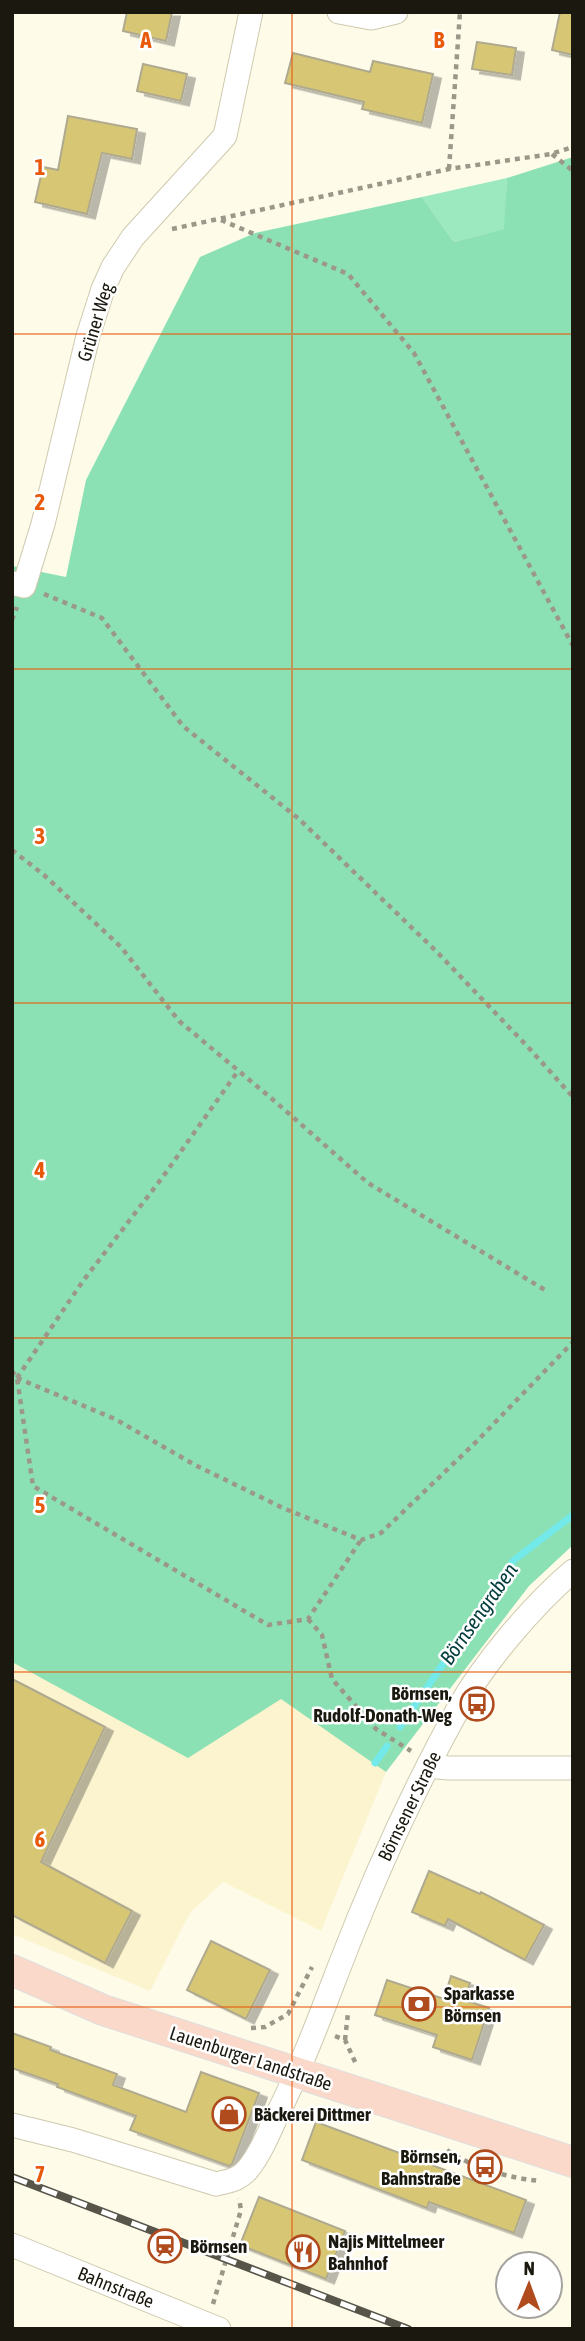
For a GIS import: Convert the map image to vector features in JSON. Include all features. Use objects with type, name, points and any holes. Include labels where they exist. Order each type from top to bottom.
[{"type":"main road","name":"Lauenburger Landstraße","points":[[12,1970],[103,2010],[573,2162]]},
{"type":"street","name":"Grüner Weg","points":[[18,585],[43,524],[88,336],[113,267],[133,237],[225,136],[251,12]]},
{"type":"street","points":[[339,12],[371,18],[396,12]]},
{"type":"street","name":"Börnsener Straße","points":[[235,2180],[247,2170],[258,2154],[298,2074],[366,1898],[405,1809],[420,1760],[498,1651],[548,1592],[573,1570]]},
{"type":"street","points":[[420,1760],[448,1768],[573,1768]]},
{"type":"street","points":[[12,2125],[73,2140],[216,2184],[235,2180]]},
{"type":"street","name":"Bahnstraße","points":[[12,2245],[211,2327]]},
{"type":"path","points":[[449,169],[460,12]]},
{"type":"path","points":[[133,237],[449,169],[551,154],[573,147]]},
{"type":"path","points":[[551,154],[573,171]]},
{"type":"path","points":[[221,220],[348,274],[414,353],[573,646]]},
{"type":"path","points":[[18,585],[102,618],[183,726],[299,819],[437,952],[573,1097]]},
{"type":"path","points":[[12,850],[44,875],[121,947],[179,1021],[368,1183],[545,1290]]},
{"type":"path","points":[[17,1378],[83,1281],[239,1071]]},
{"type":"path","points":[[12,1371],[17,1378],[33,1486],[268,1625],[308,1619],[361,1540],[381,1533],[475,1443],[573,1342]]},
{"type":"path","points":[[17,1378],[116,1419],[195,1465],[283,1508],[361,1540]]},
{"type":"path","points":[[308,1619],[322,1635],[331,1679],[376,1729],[405,1747]]},
{"type":"path","points":[[420,1760],[421,1743]]},
{"type":"path","points":[[243,2029],[265,2027],[288,2014],[316,1959]]},
{"type":"path","points":[[288,2014],[345,2040],[357,2067]]},
{"type":"path","points":[[211,2327],[221,2267],[241,2210],[235,2180]]},
{"type":"shaded area","points":[[12,1608],[281,1698],[386,1772],[321,1931],[223,1882],[190,1913],[150,1991],[12,1934]]},
{"type":"green space","points":[[573,157],[573,1545],[529,1586],[386,1772],[281,1699],[188,1758],[12,1662],[12,566],[66,577],[86,480],[200,257],[255,233],[422,197],[454,242],[504,229],[507,178]]},
{"type":"green space","points":[[507,178],[505,229],[454,242],[422,197]]},
{"type":"building","points":[[127,12],[172,12],[166,41],[123,31]]},
{"type":"building","points":[[560,12],[573,12],[573,55],[552,50]]},
{"type":"building","points":[[477,42],[516,48],[512,75],[472,69]]},
{"type":"building","points":[[293,53],[370,72],[373,61],[433,74],[422,123],[362,109],[364,102],[285,83]]},
{"type":"building","points":[[143,64],[187,74],[181,101],[137,91]]},
{"type":"building","points":[[68,116],[137,129],[132,159],[102,153],[87,214],[35,202],[43,167],[58,170]]},
{"type":"building","points":[[12,1679],[105,1727],[41,1862],[132,1911],[105,1963],[12,1915]]},
{"type":"building","points":[[429,1871],[480,1894],[481,1892],[544,1925],[525,1960],[448,1919],[445,1926],[412,1912]]},
{"type":"building","points":[[211,1941],[270,1970],[246,2019],[187,1990]]},
{"type":"building","points":[[451,1976],[470,1983],[464,2000],[489,2008],[472,2060],[433,2047],[437,2035],[375,2015],[387,1980],[444,1999]]},
{"type":"building","points":[[12,2033],[117,2074],[113,2085],[186,2112],[201,2072],[259,2093],[232,2164],[229,2166],[130,2130],[136,2116],[12,2068]]},
{"type":"building","points":[[316,2122],[526,2200],[514,2233],[429,2202],[427,2208],[302,2160]]},
{"type":"building","points":[[259,2197],[345,2231],[326,2279],[240,2245]]},
{"type":"waterway","name":"Börnsengraben","points":[[400,1727],[514,1560],[573,1515]]},
{"type":"waterway","name":"Börnsengraben","points":[[375,1763],[387,1746]]},
{"type":"railway","points":[[12,2177],[408,2329]]},
{"type":"place","name":"Börnsen, Rudolf-Donath-Weg","points":[[477,1704]]},
{"type":"place","name":"Sparkasse Börnsen","points":[[419,2004]]},
{"type":"place","name":"Bäckerei Dittmer","points":[[229,2114]]},
{"type":"place","name":"Börnsen, Bahnstraße","points":[[485,2167]]},
{"type":"place","name":"Börnsen","points":[[165,2246]]},
{"type":"place","name":"Najis Mittelmeer Bahnhof","points":[[303,2252]]}]
